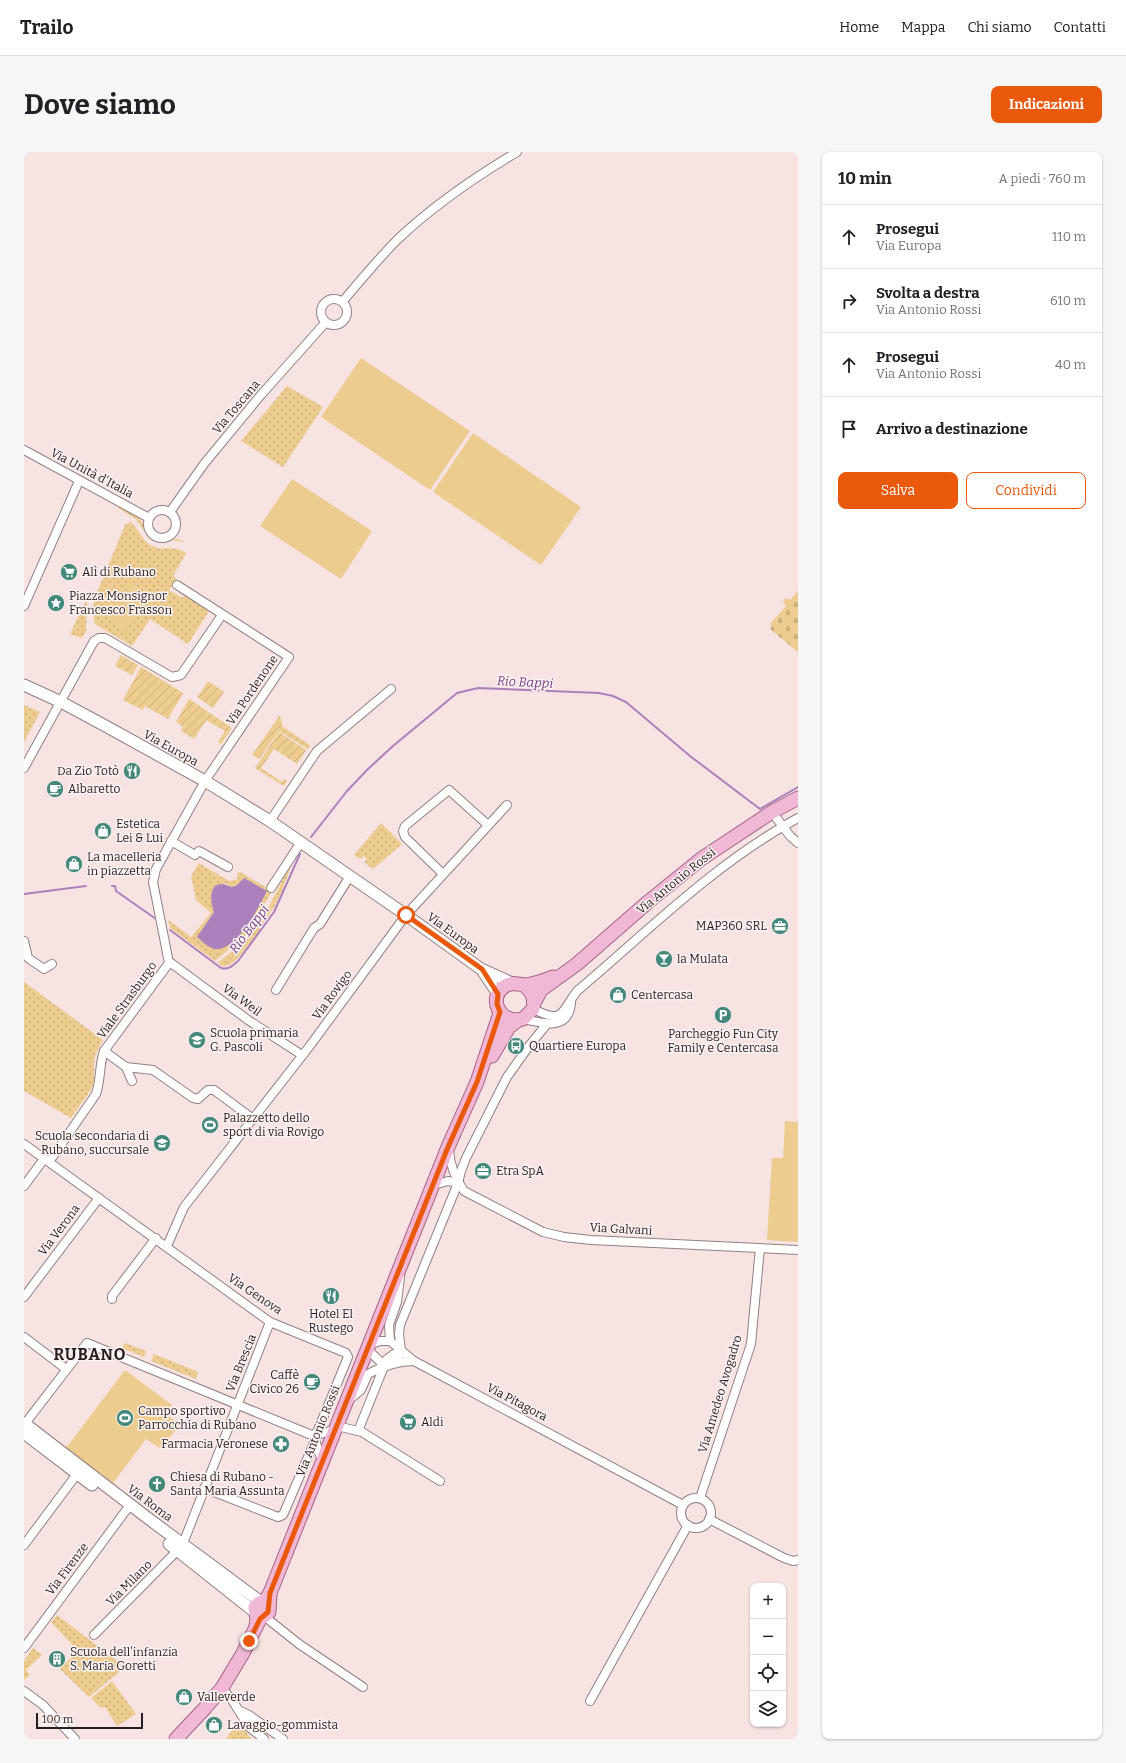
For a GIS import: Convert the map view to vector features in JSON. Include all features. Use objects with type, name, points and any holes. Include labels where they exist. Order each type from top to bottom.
[{"type":"main road","name":"Via Antonio Rossi","points":[[176,1739],[222,1688],[243,1654],[263,1611],[448,1147],[477,1082],[498,1043],[509,1027],[520,1020],[533,1006],[542,990],[560,974],[577,964],[648,902],[701,859],[772,812],[798,798]]},
{"type":"main road","name":"Via Antonio Rossi","points":[[520,1020],[510,1020],[500,1012],[497,1004],[498,994],[504,987],[560,974]]},
{"type":"main road","points":[[518,984],[530,990],[533,996],[533,1006]]},
{"type":"main road","name":"Via Antonio Rossi","points":[[477,1082],[500,1012]]},
{"type":"street","points":[[343,301],[364,275],[398,239],[430,212],[469,183],[517,152]]},
{"type":"street","points":[[337,298],[343,301],[348,309],[346,319],[342,323],[335,325],[326,322],[321,313],[323,304],[331,299],[337,298]]},
{"type":"street","name":"Via Toscana","points":[[170,512],[204,464],[260,396],[326,322]]},
{"type":"street","name":"Via Unità d'Italia","points":[[24,450],[149,518]]},
{"type":"street","points":[[24,606],[79,480]]},
{"type":"street","points":[[158,510],[170,512],[174,517],[176,524],[174,531],[167,537],[158,537],[150,532],[148,522],[149,518],[158,510]]},
{"type":"street","name":"Via Pordenone","points":[[176,585],[289,657],[205,781]]},
{"type":"street","points":[[24,768],[94,641],[99,638],[105,638],[172,677],[181,675],[222,615]]},
{"type":"street","name":"Via Europa","points":[[24,685],[61,702],[205,781],[305,844],[482,969],[518,984]]},
{"type":"street","points":[[270,821],[317,751],[391,689]]},
{"type":"street","name":"Viale Strasburgo","points":[[24,1186],[46,1160],[96,1094],[100,1084],[101,1058],[104,1051],[169,963],[152,882],[153,876],[205,781]]},
{"type":"street","points":[[443,874],[405,838],[405,826],[449,790],[488,825]]},
{"type":"street","name":"Via Rovigo","points":[[167,1246],[184,1207],[302,1055],[406,915],[507,805]]},
{"type":"street","points":[[772,812],[790,836],[798,843]]},
{"type":"street","name":"Via Antonio Rossi","points":[[533,1006],[548,1017],[556,1017],[562,1013],[577,991],[702,884],[733,860],[782,826],[798,818]]},
{"type":"street","points":[[171,841],[195,855],[199,851],[228,867]]},
{"type":"street","points":[[271,888],[305,844]]},
{"type":"street","points":[[276,990],[314,928],[320,924],[350,876]]},
{"type":"street","points":[[24,941],[28,958],[44,968],[52,964]]},
{"type":"street","name":"Via Weil","points":[[169,963],[248,1020],[302,1055]]},
{"type":"street","name":"Via Europa","points":[[482,969],[498,994]]},
{"type":"street","name":"Via Antonio Rossi","points":[[520,1020],[557,1024],[564,1020],[571,1008],[572,999]]},
{"type":"street","points":[[396,1363],[401,1351],[399,1334],[400,1325],[458,1183],[466,1158],[507,1077],[547,1024]]},
{"type":"street","points":[[104,1051],[126,1067],[153,1070],[193,1098],[198,1099],[208,1090],[214,1090],[253,1119]]},
{"type":"street","points":[[126,1067],[132,1081]]},
{"type":"street","name":"Via Genova","points":[[24,1144],[156,1238],[270,1322],[346,1353],[348,1357]]},
{"type":"street","points":[[448,1147],[450,1164],[458,1183]]},
{"type":"street","points":[[434,1185],[448,1181],[458,1183]]},
{"type":"street","name":"Via Galvani","points":[[458,1183],[464,1191],[543,1232],[557,1235],[591,1240],[798,1250]]},
{"type":"street","name":"Via Verona","points":[[24,1297],[99,1198]]},
{"type":"street","points":[[112,1299],[112,1296],[156,1238]]},
{"type":"street","name":"Via Amedeo Avogadro","points":[[700,1498],[751,1344],[760,1248]]},
{"type":"street","points":[[385,1366],[371,1353],[369,1346],[380,1341],[390,1341],[389,1325],[397,1302],[401,1267]]},
{"type":"street","name":"Via Brescia","points":[[180,1547],[270,1322]]},
{"type":"street","points":[[24,1337],[66,1369]]},
{"type":"street","name":"Via Pitagora","points":[[390,1341],[414,1361],[683,1505]]},
{"type":"street","points":[[24,1426],[87,1343],[236,1405],[325,1438],[328,1447]]},
{"type":"street","points":[[358,1431],[387,1359],[401,1351]]},
{"type":"street","name":"Via Antonio Rossi","points":[[204,1488],[278,1517],[283,1515],[317,1436],[318,1430],[348,1357]]},
{"type":"street","points":[[347,1402],[361,1390],[368,1374],[385,1366],[414,1361]]},
{"type":"street","name":"Via Roma","points":[[24,1426],[80,1471],[263,1611]]},
{"type":"street","points":[[317,1436],[336,1428],[358,1431],[440,1481]]},
{"type":"street","points":[[317,1436],[322,1461]]},
{"type":"street","points":[[24,1545],[80,1471]]},
{"type":"street","points":[[700,1498],[708,1504],[710,1509],[709,1519],[702,1526],[693,1527],[684,1522],[681,1514],[683,1505],[690,1499],[700,1498]]},
{"type":"street","name":"Via Firenze","points":[[24,1648],[128,1507]]},
{"type":"street","points":[[709,1519],[784,1558],[793,1561],[798,1560]]},
{"type":"street","points":[[590,1701],[688,1525]]},
{"type":"street","name":"Via Milano","points":[[94,1635],[180,1547]]},
{"type":"street","points":[[263,1611],[298,1644],[363,1687]]},
{"type":"street","points":[[222,1688],[240,1711],[249,1727],[264,1739]]},
{"type":"street","points":[[24,1691],[43,1705],[75,1739]]},
{"type":"street","points":[[240,1711],[249,1715],[283,1739]]},
{"type":"green space","points":[[361,358],[470,431],[430,490],[321,417]]},
{"type":"green space","points":[[287,386],[323,407],[283,467],[241,441]]},
{"type":"green space","points":[[473,433],[581,507],[541,565],[433,492]]},
{"type":"green space","points":[[292,479],[372,531],[341,579],[260,526]]},
{"type":"green space","points":[[119,506],[138,518],[149,534],[154,538],[161,540],[176,539],[185,542],[171,540],[162,542],[153,539],[147,535],[136,519],[118,508]]},
{"type":"green space","points":[[131,522],[143,538],[152,546],[156,548],[172,548],[186,553],[173,576],[177,579],[169,590],[182,598],[185,595],[209,611],[188,644],[150,619],[132,646],[95,624],[93,613],[94,600],[125,525]]},
{"type":"green space","points":[[130,584],[148,596],[126,631],[108,619]]},
{"type":"green space","points":[[798,591],[798,652],[770,629],[772,626],[770,624],[786,606],[783,601],[785,598],[790,600]]},
{"type":"green space","points":[[87,598],[86,631],[82,638],[70,634]]},
{"type":"green space","points":[[121,655],[138,665],[132,675],[115,666]]},
{"type":"green space","points":[[141,667],[183,693],[168,719],[145,706],[143,710],[123,700]]},
{"type":"green space","points":[[208,681],[224,692],[213,708],[197,697]]},
{"type":"green space","points":[[189,699],[232,728],[221,744],[218,742],[225,731],[206,720],[194,739],[181,731],[183,727],[176,722]]},
{"type":"green space","points":[[24,705],[40,712],[24,742]]},
{"type":"green space","points":[[280,715],[283,727],[310,745],[308,749],[279,731],[259,759],[252,755]]},
{"type":"green space","points":[[279,732],[306,750],[297,764],[274,749],[261,768],[282,782],[284,779],[287,781],[284,786],[255,768]]},
{"type":"green space","points":[[381,823],[402,844],[373,869],[364,862],[367,859],[364,856],[360,859],[354,855]]},
{"type":"green space","points":[[294,858],[279,898],[249,945],[235,961],[227,966],[220,965],[218,963],[246,941],[256,928]]},
{"type":"green space","points":[[199,863],[229,881],[236,880],[238,877],[237,873],[240,872],[272,891],[246,935],[215,961],[170,928],[168,920],[191,937],[211,913],[196,900],[191,876]],"holes":[[[225,883],[231,887],[236,886],[197,937],[214,912]]]},
{"type":"green space","points":[[24,982],[103,1040],[95,1055],[94,1083],[71,1118],[24,1091]]},
{"type":"green space","points":[[785,1121],[798,1122],[798,1242],[767,1240],[772,1158],[783,1158]]},
{"type":"green space","points":[[125,1343],[146,1351],[144,1357],[122,1348]]},
{"type":"green space","points":[[154,1354],[198,1372],[196,1379],[151,1361]]},
{"type":"green space","name":"Campo sportivo Parrocchia di Rubano","points":[[125,1370],[172,1405],[165,1414],[180,1424],[161,1449],[146,1439],[113,1483],[66,1448]]},
{"type":"green space","points":[[57,1615],[125,1667],[89,1697],[60,1669],[78,1651],[51,1622]]},
{"type":"green space","points":[[33,1648],[42,1655],[26,1670],[30,1675],[24,1680],[24,1661]]},
{"type":"green space","points":[[112,1681],[136,1714],[117,1726],[105,1707],[101,1708],[91,1698]]},
{"type":"green space","points":[[239,1721],[251,1739],[226,1739]]},
{"type":"shaded area","points":[[244,878],[267,891],[253,917],[239,936],[223,948],[215,949],[210,947],[197,937],[214,912],[211,900],[213,890],[215,886],[219,884],[224,884],[231,887],[236,886]]},
{"type":"waterway","name":"Rio Bappi","points":[[311,837],[347,791],[393,746],[457,693],[478,688],[599,693],[613,696],[626,702],[690,756],[760,809],[798,787]]},
{"type":"waterway","name":"Rio Bappi","points":[[170,930],[221,968],[230,967],[238,961],[274,912],[300,854]]},
{"type":"waterway","name":"Rio Bappi","points":[[24,894],[86,886]]},
{"type":"waterway","name":"Rio Bappi","points":[[112,886],[115,886],[116,891],[156,919]]},
{"type":"place","name":"Alì di Rubano","points":[[69,572]]},
{"type":"place","name":"Piazza Monsignor Francesco Frasson","points":[[56,603]]},
{"type":"place","name":"Da Zio Totò","points":[[132,771]]},
{"type":"place","name":"Albaretto","points":[[55,789]]},
{"type":"place","name":"Estetica Lei & Lui","points":[[103,831]]},
{"type":"place","name":"La macelleria in piazzetta","points":[[74,864]]},
{"type":"place","name":"MAP360 SRL","points":[[780,926]]},
{"type":"place","name":"la Mulata","points":[[664,959]]},
{"type":"place","name":"Centercasa","points":[[618,995]]},
{"type":"place","name":"Parcheggio Fun City Family e Centercasa","points":[[723,1015]]},
{"type":"place","name":"Scuola primaria G. Pascoli","points":[[197,1040]]},
{"type":"place","name":"Quartiere Europa","points":[[516,1046]]},
{"type":"place","name":"Palazzetto dello sport di via Rovigo","points":[[210,1125]]},
{"type":"place","name":"Scuola secondaria di Rubano, succursale","points":[[162,1143]]},
{"type":"place","name":"Etra SpA","points":[[483,1171]]},
{"type":"place","name":"Hotel El Rustego","points":[[331,1296]]},
{"type":"place","name":"Caffè Civico 26","points":[[312,1382]]},
{"type":"place","name":"Campo sportivo Parrocchia di Rubano","points":[[125,1418]]},
{"type":"place","name":"Aldi","points":[[408,1422]]},
{"type":"place","name":"Farmacia Veronese","points":[[281,1444]]},
{"type":"place","name":"Chiesa di Rubano - Santa Maria Assunta","points":[[157,1484]]},
{"type":"place","name":"Scuola dell'infanzia S. Maria Goretti","points":[[57,1659]]},
{"type":"place","name":"Valleverde","points":[[184,1697]]},
{"type":"place","name":"Lavaggio-gommista","points":[[214,1725]]},
{"type":"district","name":"RUBANO","points":[[90,1354]]},
{"type":"route","points":[[249,1641],[260,1619],[268,1612],[270,1593],[448,1147],[477,1082],[500,1012],[497,1004],[497,991],[482,969],[406,915]]}]
